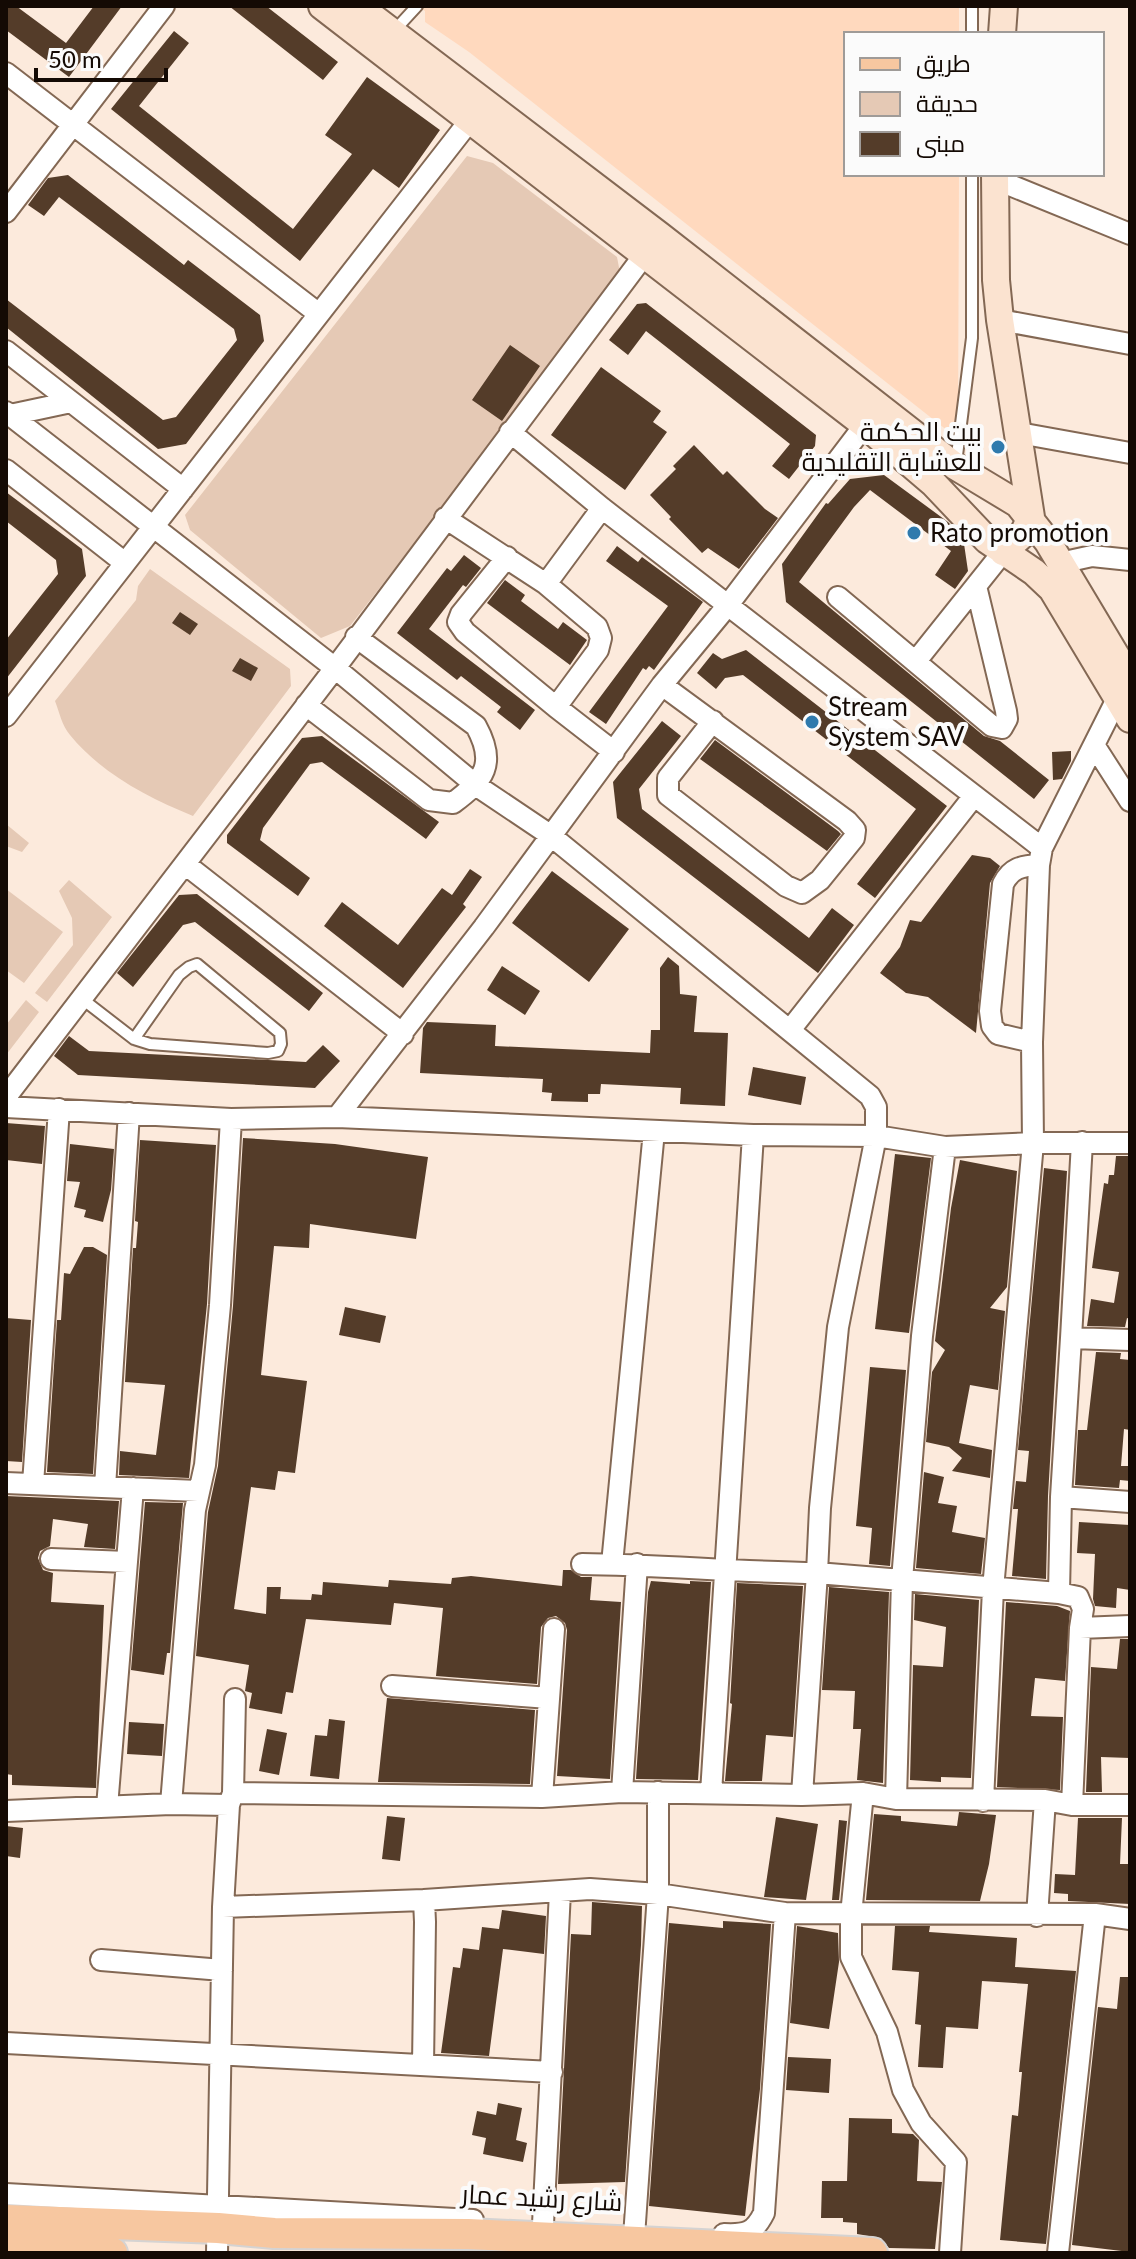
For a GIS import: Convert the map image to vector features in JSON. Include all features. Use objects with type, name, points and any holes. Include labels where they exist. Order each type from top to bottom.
[{"type":"main road","points":[[322,6],[477,112],[872,416],[1003,494],[1031,517],[1060,563],[1068,594],[1126,698]]},
{"type":"main road","points":[[358,6],[392,33],[477,112]]},
{"type":"main road","points":[[1002,32],[1004,6]]},
{"type":"main road","points":[[987,176],[1000,320],[1031,517],[1023,534],[1003,552]]},
{"type":"main road","points":[[872,416],[974,527],[1003,552],[1068,594]]},
{"type":"main road","points":[[974,527],[985,505],[1003,494]]},
{"type":"main road","points":[[6,2220],[274,2233],[468,2234],[872,2253]]},
{"type":"main road","points":[[6,2246],[112,2253]]},
{"type":"street","points":[[6,212],[164,6]]},
{"type":"street","points":[[6,73],[319,314]]},
{"type":"street","points":[[6,716],[477,112]]},
{"type":"street","points":[[987,176],[1130,234]]},
{"type":"street","points":[[6,1097],[335,668],[652,245]]},
{"type":"street","points":[[1000,320],[1130,344]]},
{"type":"street","points":[[6,351],[183,489]]},
{"type":"street","points":[[8,413],[71,402]]},
{"type":"street","points":[[8,413],[335,668],[477,786],[550,835],[870,1096],[876,1107],[876,1136],[838,1327],[820,1508],[802,1795]]},
{"type":"street","points":[[337,1117],[403,1034],[662,685],[728,605],[872,416]]},
{"type":"street","points":[[510,432],[602,508],[974,796],[1040,857]]},
{"type":"street","points":[[1019,433],[1130,453]]},
{"type":"street","points":[[6,470],[125,563]]},
{"type":"street","points":[[546,584],[602,508]]},
{"type":"street","points":[[445,518],[546,584],[593,621],[601,638],[598,650],[556,707]]},
{"type":"street","points":[[916,661],[1003,552]]},
{"type":"street","points":[[1060,563],[1092,556],[1130,560]]},
{"type":"street","points":[[507,557],[461,614],[458,622],[465,632],[614,752]]},
{"type":"street","points":[[838,597],[992,726],[1002,728],[1006,711],[976,586]]},
{"type":"street","points":[[306,705],[429,800],[453,803],[477,786],[485,772],[487,754],[476,726],[356,637]]},
{"type":"street","points":[[662,685],[713,721],[847,821],[855,830],[854,838],[820,880],[802,893],[786,886],[668,795],[668,778],[713,721]]},
{"type":"street","points":[[983,1801],[993,1589],[1033,1143],[1032,1042],[1040,857],[1094,745],[1126,698]]},
{"type":"street","points":[[1094,745],[1130,801]]},
{"type":"street","points":[[790,1030],[974,796]]},
{"type":"street","points":[[1032,1042],[998,1034],[992,1026],[990,1011],[1003,884],[1008,874],[1016,868],[1040,857]]},
{"type":"street","points":[[185,864],[403,1034]]},
{"type":"street","points":[[6,1107],[231,1119],[337,1117],[753,1135],[876,1136],[945,1147],[1130,1143]]},
{"type":"street","points":[[33,1484],[59,1109]]},
{"type":"street","points":[[105,1487],[129,1113]]},
{"type":"street","points":[[171,1804],[192,1542],[198,1491],[205,1465],[220,1305],[231,1119]]},
{"type":"street","points":[[612,1564],[654,1131]]},
{"type":"street","points":[[711,1793],[753,1135]]},
{"type":"street","points":[[1059,1593],[1061,1497],[1082,1142]]},
{"type":"street","points":[[896,1799],[902,1580],[922,1336],[945,1147]]},
{"type":"street","points":[[1071,1338],[1130,1340]]},
{"type":"street","points":[[6,1483],[198,1491]]},
{"type":"street","points":[[107,1807],[133,1488]]},
{"type":"street","points":[[1061,1497],[1130,1502]]},
{"type":"street","points":[[51,1559],[127,1562]]},
{"type":"street","points":[[582,1564],[817,1573],[1078,1597],[1083,1609],[1072,1805]]},
{"type":"street","points":[[622,1792],[637,1564]]},
{"type":"street","points":[[1080,1628],[1130,1626]]},
{"type":"street","points":[[542,1797],[554,1629]]},
{"type":"street","points":[[392,1686],[549,1698]]},
{"type":"street","points":[[217,2229],[223,1907],[235,1699]]},
{"type":"street","points":[[6,1811],[231,1799],[542,1797],[622,1792],[863,1793],[896,1799],[1045,1800],[1072,1805],[1130,1805]]},
{"type":"street","points":[[634,2241],[658,1894],[658,1792]]},
{"type":"street","points":[[863,1793],[851,1915],[851,1957],[887,2032],[903,2090],[921,2123],[956,2162],[950,2253]]},
{"type":"street","points":[[1037,1916],[1045,1800]]},
{"type":"street","points":[[223,1907],[424,1900],[590,1889],[658,1894],[785,1913],[1095,1914],[1130,1919]]},
{"type":"street","points":[[543,2224],[560,1892]]},
{"type":"street","points":[[423,2065],[424,1900]]},
{"type":"street","name":"شارع رشيد عمار","points":[[6,2194],[217,2229],[543,2224],[634,2241],[742,2236],[758,2226],[764,2213],[785,1913]]},
{"type":"street","points":[[1058,2253],[1095,1914]]},
{"type":"street","points":[[101,1960],[222,1970]]},
{"type":"street","points":[[6,2043],[552,2072]]},
{"type":"lane","points":[[392,33],[417,6]]},
{"type":"lane","points":[[972,6],[972,32]]},
{"type":"lane","points":[[955,466],[972,338],[987,176]]},
{"type":"lane","points":[[81,998],[134,1039],[166,1046],[268,1053],[278,1051],[281,1044],[280,1033],[197,964],[179,975],[134,1039]]},
{"type":"shaded area","points":[[418,6],[959,6],[959,32],[844,32],[844,176],[959,176],[958,439],[469,52],[425,22],[425,11]]},
{"type":"green space","points":[[467,156],[493,163],[617,257],[621,278],[350,626],[321,638],[190,530],[185,515]]},
{"type":"green space","points":[[150,569],[290,669],[291,686],[193,816],[142,792],[96,761],[67,731],[55,701],[136,600],[138,586]]},
{"type":"green space","points":[[6,824],[29,843],[22,852],[6,846]]},
{"type":"green space","points":[[69,880],[112,917],[47,1002],[35,993],[73,945],[72,918],[59,891]]},
{"type":"green space","points":[[6,889],[63,932],[24,983],[6,970]]},
{"type":"green space","points":[[26,1000],[39,1012],[6,1055],[6,1025]]},
{"type":"building","points":[[6,6],[16,6],[66,43],[94,6],[122,6],[69,77],[6,30]]},
{"type":"building","points":[[229,6],[266,6],[338,62],[323,80]]},
{"type":"building","points":[[174,31],[189,43],[139,106],[293,229],[352,154],[325,135],[367,77],[440,130],[399,188],[373,169],[300,261],[111,109]]},
{"type":"building","points":[[68,175],[184,265],[188,260],[260,315],[264,341],[186,444],[158,449],[6,327],[6,299],[163,420],[176,417],[237,340],[234,329],[59,197],[44,216],[28,205],[48,178]]},
{"type":"building","points":[[646,303],[816,435],[815,446],[789,479],[772,466],[790,444],[646,331],[628,355],[609,340],[637,304]]},
{"type":"building","points":[[510,345],[540,366],[502,421],[472,400]]},
{"type":"building","points":[[601,367],[661,411],[653,422],[667,432],[625,490],[551,435]]},
{"type":"building","points":[[694,445],[723,475],[727,471],[778,518],[739,569],[708,548],[702,553],[650,495]]},
{"type":"building","points":[[884,475],[948,522],[963,537],[968,571],[955,589],[935,575],[951,551],[870,490],[799,582],[984,736],[1000,741],[1049,780],[1034,799],[786,602],[782,564],[826,503],[850,479]]},
{"type":"building","points":[[6,492],[82,549],[86,576],[6,679],[6,640],[58,574],[56,560],[6,521]]},
{"type":"building","points":[[617,546],[638,562],[642,557],[703,602],[654,670],[649,666],[646,670],[643,668],[606,724],[589,712],[668,606],[606,561]]},
{"type":"building","points":[[464,555],[481,568],[466,587],[463,585],[429,629],[535,710],[520,730],[497,712],[501,707],[461,676],[457,680],[397,633],[447,568],[451,571]]},
{"type":"building","points":[[505,580],[525,595],[521,601],[558,629],[563,622],[587,640],[570,665],[487,603]]},
{"type":"building","points":[[180,612],[198,624],[190,635],[172,623]]},
{"type":"building","points":[[746,650],[947,806],[875,898],[857,884],[916,809],[743,675],[725,678],[716,689],[697,673],[713,653],[722,659]]},
{"type":"building","points":[[240,658],[258,668],[251,681],[232,671]]},
{"type":"building","points":[[662,721],[681,736],[639,789],[642,809],[809,938],[832,908],[854,925],[818,973],[617,818],[613,782]]},
{"type":"building","points":[[322,736],[439,822],[426,839],[322,762],[310,764],[263,828],[260,840],[310,878],[298,896],[227,843],[227,835],[302,738]]},
{"type":"building","points":[[715,740],[838,831],[841,834],[827,851],[700,759]]},
{"type":"building","points":[[1071,751],[1071,761],[1062,779],[1053,780],[1052,752]]},
{"type":"building","points":[[972,855],[990,858],[1000,866],[990,883],[976,1033],[928,997],[906,993],[880,973],[900,947],[910,920],[921,922]]},
{"type":"building","points":[[470,869],[482,877],[463,904],[466,907],[403,988],[324,926],[342,902],[398,945],[442,888],[452,895]]},
{"type":"building","points":[[552,871],[629,929],[589,982],[512,923]]},
{"type":"building","points":[[197,894],[323,993],[309,1011],[195,922],[183,925],[133,987],[117,973],[179,895]]},
{"type":"building","points":[[668,957],[679,966],[680,994],[697,996],[694,1032],[728,1033],[725,1106],[680,1104],[681,1088],[601,1084],[600,1094],[588,1094],[588,1102],[551,1101],[552,1093],[542,1092],[543,1079],[420,1073],[423,1028],[427,1022],[496,1025],[495,1046],[650,1053],[651,1030],[660,1030],[660,968]]},
{"type":"building","points":[[502,966],[540,991],[525,1015],[487,990]]},
{"type":"building","points":[[69,1036],[89,1051],[306,1062],[323,1045],[340,1061],[315,1088],[78,1075],[54,1056]]},
{"type":"building","points":[[753,1067],[806,1077],[801,1105],[748,1095]]},
{"type":"building","points":[[6,1123],[45,1126],[42,1164],[6,1160]]},
{"type":"building","points":[[243,1138],[335,1144],[428,1157],[416,1239],[310,1224],[309,1248],[274,1246],[261,1375],[307,1381],[295,1473],[278,1471],[275,1490],[251,1487],[234,1609],[266,1614],[267,1587],[281,1587],[280,1599],[311,1600],[312,1594],[322,1595],[323,1582],[388,1587],[389,1580],[451,1584],[452,1578],[471,1576],[562,1586],[563,1570],[571,1570],[581,1577],[592,1577],[590,1600],[621,1602],[610,1779],[557,1776],[567,1630],[565,1623],[556,1616],[548,1618],[541,1627],[537,1684],[436,1676],[443,1608],[394,1603],[391,1625],[306,1619],[293,1693],[286,1692],[282,1714],[249,1708],[252,1693],[245,1691],[249,1665],[196,1656],[208,1512],[218,1466],[233,1306]]},
{"type":"building","points":[[140,1140],[216,1145],[207,1304],[189,1478],[119,1475],[120,1451],[156,1455],[165,1385],[125,1382],[133,1248],[136,1248],[138,1222],[135,1221]]},
{"type":"building","points":[[70,1144],[114,1149],[111,1190],[103,1222],[84,1217],[86,1210],[74,1207],[80,1182],[67,1181]]},
{"type":"building","points":[[895,1154],[931,1158],[909,1333],[875,1329]]},
{"type":"building","points":[[1116,1156],[1130,1156],[1130,1319],[1127,1318],[1125,1327],[1087,1326],[1091,1299],[1114,1303],[1119,1272],[1092,1268],[1104,1183],[1108,1184],[1109,1175],[1114,1175]]},
{"type":"building","points":[[960,1160],[1017,1171],[1007,1287],[990,1308],[1005,1311],[998,1390],[970,1385],[959,1443],[992,1450],[990,1478],[952,1471],[962,1458],[949,1447],[926,1442],[932,1372],[945,1350],[935,1341]]},
{"type":"building","points":[[1044,1168],[1067,1171],[1046,1579],[1012,1576],[1018,1509],[1013,1509],[1016,1481],[1026,1482],[1029,1451],[1018,1450]]},
{"type":"building","points":[[84,1247],[93,1247],[107,1255],[93,1474],[47,1472],[57,1320],[61,1320],[64,1273],[70,1274]]},
{"type":"building","points":[[345,1307],[386,1316],[380,1343],[339,1335]]},
{"type":"building","points":[[6,1318],[31,1320],[22,1462],[6,1461]]},
{"type":"building","points":[[1096,1352],[1121,1353],[1120,1359],[1130,1360],[1130,1430],[1124,1429],[1121,1466],[1130,1466],[1130,1481],[1120,1480],[1119,1488],[1075,1485],[1078,1430],[1087,1430]]},
{"type":"building","points":[[870,1367],[906,1370],[890,1566],[869,1564],[872,1528],[856,1526]]},
{"type":"building","points":[[924,1472],[944,1477],[938,1503],[957,1506],[952,1532],[985,1538],[981,1574],[916,1568]]},
{"type":"building","points":[[6,1496],[119,1501],[115,1549],[84,1547],[88,1524],[53,1519],[50,1546],[40,1551],[38,1558],[43,1570],[53,1573],[51,1602],[104,1605],[96,1788],[12,1785],[12,1775],[6,1774]]},
{"type":"building","points":[[145,1502],[183,1503],[170,1653],[167,1653],[164,1675],[131,1670]]},
{"type":"building","points":[[1079,1522],[1130,1525],[1130,1590],[1117,1588],[1116,1608],[1095,1606],[1095,1554],[1077,1553]]},
{"type":"building","points":[[651,1581],[711,1582],[698,1780],[636,1779]]},
{"type":"building","points":[[737,1583],[803,1586],[793,1737],[766,1735],[762,1781],[725,1781]]},
{"type":"building","points":[[829,1587],[889,1592],[883,1783],[857,1780],[861,1729],[853,1729],[855,1691],[822,1690]]},
{"type":"building","points":[[915,1594],[979,1600],[971,1778],[941,1777],[941,1782],[910,1780],[913,1665],[943,1667],[946,1627],[914,1620]]},
{"type":"building","points":[[1006,1602],[1057,1606],[1070,1611],[1065,1681],[1035,1678],[1031,1716],[1063,1717],[1060,1790],[997,1787]]},
{"type":"building","points":[[1120,1639],[1130,1639],[1130,1758],[1101,1757],[1102,1792],[1086,1792],[1091,1667],[1117,1669]]},
{"type":"building","points":[[387,1698],[535,1710],[530,1784],[378,1782]]},
{"type":"building","points":[[329,1719],[345,1721],[339,1779],[310,1776],[315,1735],[327,1736]]},
{"type":"building","points":[[129,1722],[164,1724],[162,1756],[127,1754]]},
{"type":"building","points":[[267,1729],[287,1733],[279,1775],[259,1771]]},
{"type":"building","points":[[959,1812],[996,1815],[980,1901],[866,1900],[874,1814],[901,1816],[901,1821],[957,1826]]},
{"type":"building","points":[[387,1816],[405,1818],[400,1861],[382,1859]]},
{"type":"building","points":[[776,1817],[818,1824],[806,1900],[764,1897]]},
{"type":"building","points":[[1078,1818],[1122,1818],[1120,1864],[1130,1864],[1130,1904],[1068,1901],[1068,1894],[1054,1893],[1055,1874],[1075,1875]]},
{"type":"building","points":[[839,1820],[847,1821],[839,1900],[832,1900]]},
{"type":"building","points":[[6,1826],[23,1828],[20,1858],[6,1856]]},
{"type":"building","points":[[592,1902],[642,1906],[625,2182],[558,2184],[571,1934],[591,1935]]},
{"type":"building","points":[[502,1910],[546,1916],[544,1954],[503,1949],[489,2056],[441,2053],[453,1967],[460,1968],[463,1948],[479,1950],[482,1927],[499,1929]]},
{"type":"building","points":[[723,1921],[771,1924],[760,2089],[745,2216],[649,2206],[669,1923],[723,1928]]},
{"type":"building","points":[[797,1926],[838,1933],[839,1962],[829,2029],[790,2023]]},
{"type":"building","points":[[895,1926],[930,1926],[929,1932],[1017,1938],[1015,1967],[1076,1971],[1046,2244],[1000,2240],[1012,2115],[1018,2116],[1028,1984],[982,1981],[978,2029],[946,2027],[943,2068],[918,2067],[921,2025],[915,2024],[919,1972],[892,1970]]},
{"type":"building","points":[[1120,1977],[1130,1977],[1130,2252],[1072,2245],[1098,2007],[1117,2009]]},
{"type":"building","points":[[788,2057],[831,2059],[829,2093],[786,2090]]},
{"type":"building","points":[[498,2103],[522,2108],[516,2140],[527,2143],[523,2162],[483,2154],[486,2138],[472,2135],[477,2111],[496,2115]]},
{"type":"building","points":[[849,2118],[892,2119],[892,2133],[913,2134],[919,2140],[917,2181],[942,2182],[935,2249],[889,2248],[881,2238],[857,2234],[857,2223],[843,2222],[843,2218],[821,2218],[822,2181],[847,2181]]},
{"type":"place","name":"بيت الحكمة للعشابة التقليدية","points":[[998,447]]},
{"type":"place","name":"Rato promotion","points":[[914,533]]},
{"type":"place","name":"Stream System SAV","points":[[812,722]]}]
